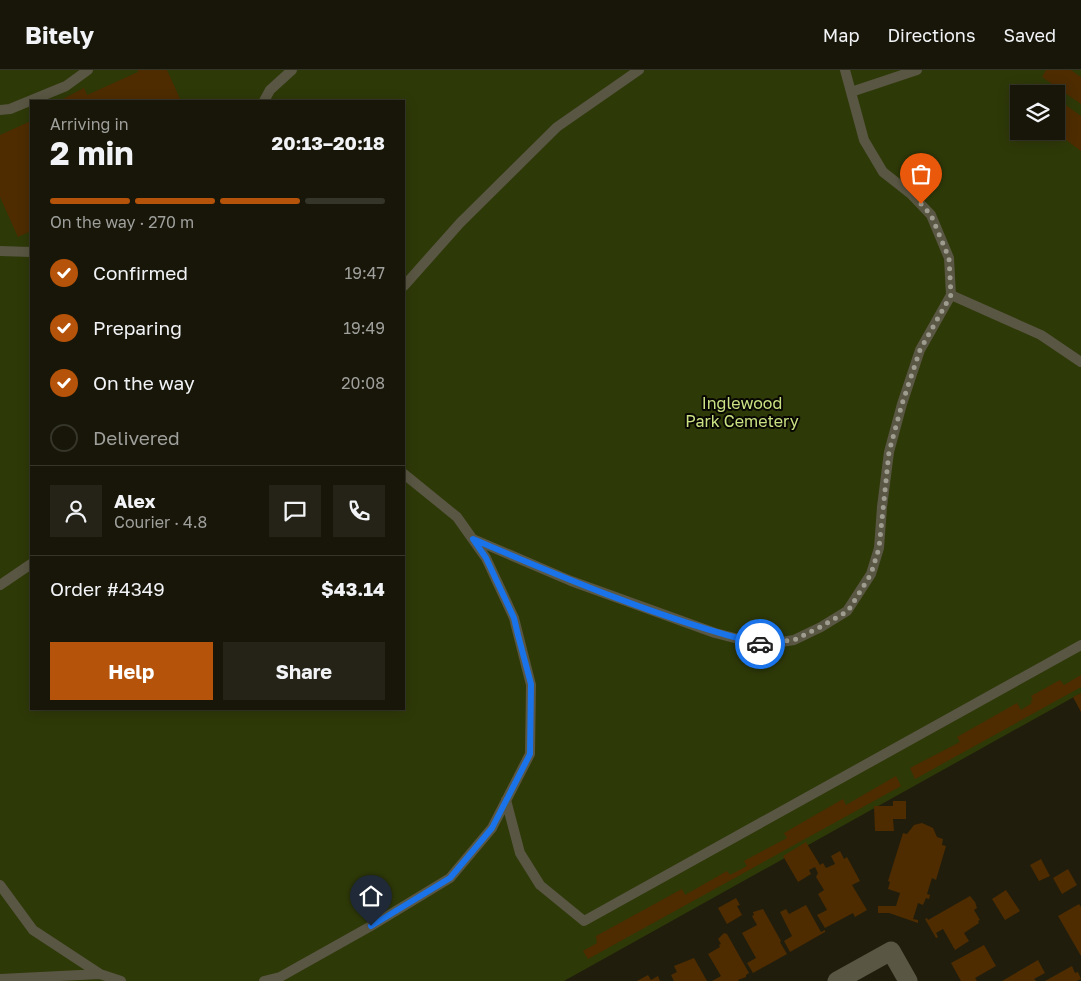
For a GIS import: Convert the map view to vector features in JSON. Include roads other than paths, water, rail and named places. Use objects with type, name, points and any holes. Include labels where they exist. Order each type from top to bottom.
[{"type":"street","points":[[838,981],[891,951],[908,981]]},
{"type":"lane","points":[[32,100],[66,86],[88,70]]},
{"type":"lane","points":[[265,100],[270,90],[292,70]]},
{"type":"lane","points":[[405,285],[460,223],[557,127],[639,70]]},
{"type":"lane","points":[[473,539],[571,581],[715,633],[762,645],[794,640],[848,611],[871,574],[879,548],[889,452],[902,404],[920,350],[951,295],[949,258],[931,215],[911,194],[883,172],[864,140],[845,70]]},
{"type":"lane","points":[[851,92],[917,70]]},
{"type":"lane","points":[[0,110],[10,109],[30,101]]},
{"type":"lane","points":[[0,251],[30,252]]},
{"type":"lane","points":[[951,295],[1041,335],[1081,362]]},
{"type":"lane","points":[[264,981],[280,976],[371,926],[450,878],[492,828],[530,754],[531,684],[514,618],[486,558],[457,517],[405,475]]},
{"type":"lane","points":[[0,585],[30,565]]},
{"type":"lane","points":[[506,800],[520,853],[540,885],[584,921],[1081,645]]},
{"type":"lane","points":[[0,885],[33,930],[100,974],[121,981]]},
{"type":"lane","points":[[0,978],[100,974]]},
{"type":"park label","name":"Inglewood Park Cemetery","points":[[742,412]]}]
